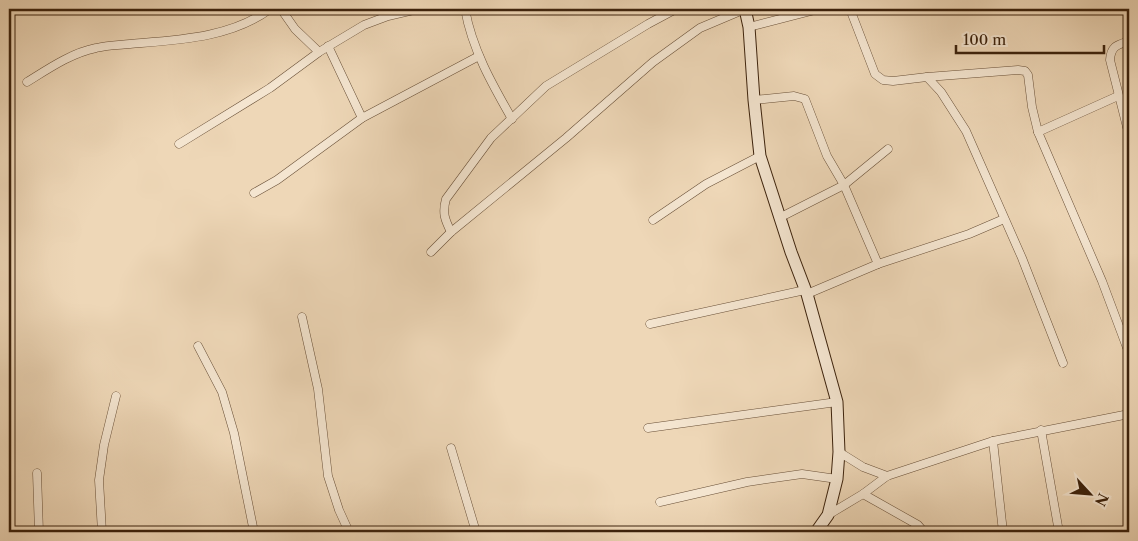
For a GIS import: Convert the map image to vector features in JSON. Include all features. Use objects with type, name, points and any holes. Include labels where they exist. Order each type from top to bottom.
[{"type":"street","points":[[27,82],[60,62],[95,48],[202,37],[257,19],[270,9]]},
{"type":"street","points":[[281,9],[295,29],[319,52]]},
{"type":"street","points":[[179,144],[270,88],[319,52],[364,25],[388,16],[418,9]]},
{"type":"street","points":[[465,9],[468,27],[479,56],[512,119]]},
{"type":"street","points":[[451,232],[444,217],[443,210],[446,199],[491,138],[546,86],[676,9]]},
{"type":"street","points":[[431,252],[451,232],[566,138],[652,62],[700,28],[745,9],[749,27],[760,156],[779,218],[806,292],[837,402],[839,452],[837,479],[828,515],[816,532]]},
{"type":"street","points":[[749,27],[819,9]]},
{"type":"street","points":[[850,9],[875,74],[883,80],[894,81],[1018,70],[1028,75],[1032,107],[1038,132],[1102,281],[1129,354]]},
{"type":"street","points":[[1129,41],[1115,46],[1111,51],[1110,60],[1129,135]]},
{"type":"street","points":[[328,46],[362,118]]},
{"type":"street","points":[[254,193],[277,180],[362,118],[479,56]]},
{"type":"street","points":[[926,77],[941,92],[966,132],[1022,258],[1063,363]]},
{"type":"street","points":[[754,100],[794,96],[805,99],[827,156],[844,185],[878,264]]},
{"type":"street","points":[[1038,132],[1118,96]]},
{"type":"street","points":[[779,218],[844,185],[888,149]]},
{"type":"street","points":[[653,220],[706,184],[760,156]]},
{"type":"street","points":[[650,324],[806,292],[878,264],[969,234],[1004,219]]},
{"type":"street","points":[[302,317],[318,389],[328,476],[339,510],[349,532]]},
{"type":"street","points":[[198,346],[222,392],[234,433],[254,532]]},
{"type":"street","points":[[102,532],[99,480],[104,445],[116,396]]},
{"type":"street","points":[[648,428],[837,402]]},
{"type":"street","points":[[828,515],[863,494],[887,476],[993,440],[1129,414]]},
{"type":"street","points":[[1041,430],[1059,532]]},
{"type":"street","points":[[993,440],[1003,532]]},
{"type":"street","points":[[451,448],[476,532]]},
{"type":"street","points":[[839,452],[863,467],[887,476]]},
{"type":"street","points":[[38,473],[39,532]]},
{"type":"street","points":[[660,502],[747,482],[802,474],[837,479]]},
{"type":"street","points":[[863,494],[918,525],[924,532]]}]
